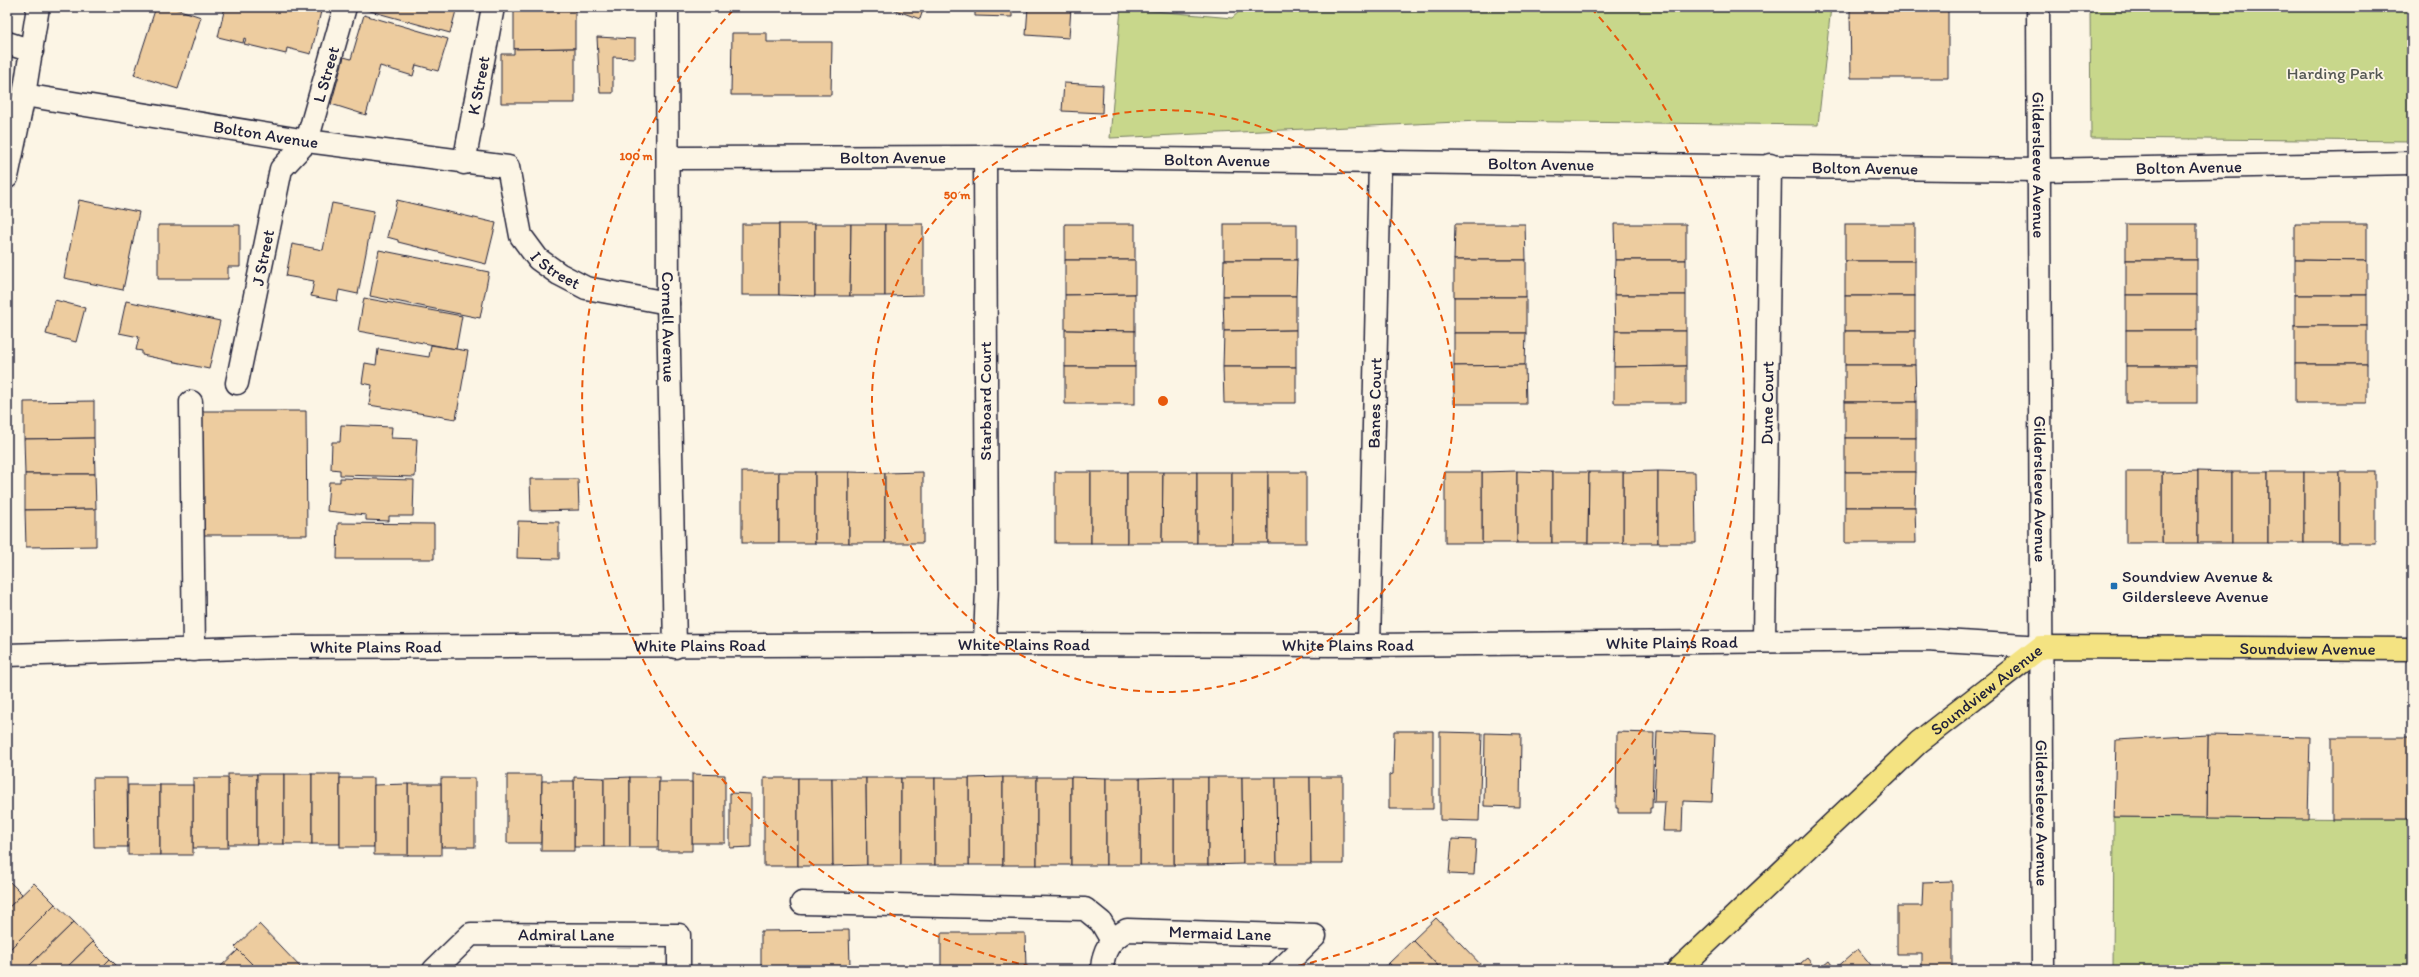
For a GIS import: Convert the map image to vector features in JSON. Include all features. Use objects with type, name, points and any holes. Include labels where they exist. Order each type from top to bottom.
[{"type":"main road","name":"Soundview Avenue","points":[[1678,970],[1919,742],[2041,647],[2412,649]]},
{"type":"street","points":[[7,177],[24,95],[38,7]]},
{"type":"street","name":"L Street","points":[[307,141],[345,7]]},
{"type":"street","name":"K Street","points":[[464,163],[493,7]]},
{"type":"street","name":"Cornell Avenue","points":[[667,7],[669,158],[668,303],[675,647]]},
{"type":"street","name":"Gildersleeve Avenue","points":[[2038,7],[2043,970]]},
{"type":"street","points":[[7,43],[32,51]]},
{"type":"street","name":"Bolton Avenue","points":[[24,95],[307,141],[508,168]]},
{"type":"street","name":"J Street","points":[[237,383],[281,169],[307,141]]},
{"type":"street","name":"Bolton Avenue","points":[[669,158],[985,157],[1770,165],[2039,170],[2412,163]]},
{"type":"street","name":"Starboard Court","points":[[984,644],[987,587],[985,157]]},
{"type":"street","name":"Banes Court","points":[[1369,645],[1380,161]]},
{"type":"street","name":"Dune Court","points":[[1764,641],[1770,165]]},
{"type":"street","name":"I Street","points":[[508,168],[521,236],[538,258],[559,274],[586,288],[668,303]]},
{"type":"street","points":[[191,402],[194,650]]},
{"type":"street","name":"White Plains Road","points":[[7,656],[282,647],[675,647],[984,644],[1369,645],[1927,640],[2041,647]]},
{"type":"street","points":[[802,903],[1085,909],[1101,922],[1111,939],[1103,959],[1102,970]]},
{"type":"street","name":"Mermaid Lane","points":[[1111,939],[1127,930],[1315,936],[1280,970]]},
{"type":"street","name":"Admiral Lane","points":[[434,970],[471,934],[679,936],[679,970]]},
{"type":"green space","points":[[1245,7],[1831,7],[1818,125],[1479,121],[1110,138],[1121,8],[1232,18]]},
{"type":"green space","name":"Harding Park","points":[[2090,7],[2412,7],[2412,141],[2091,138]]},
{"type":"green space","points":[[2114,817],[2412,819],[2412,970],[2113,970]]},
{"type":"building","points":[[156,7],[171,7],[201,17],[178,89],[134,75]]},
{"type":"building","points":[[225,7],[322,7],[311,54],[287,48],[286,54],[244,44],[246,39],[244,38],[243,43],[218,37]]},
{"type":"building","points":[[364,7],[457,7],[450,33],[363,9]]},
{"type":"building","points":[[514,7],[575,7],[575,48],[514,49]]},
{"type":"building","points":[[887,7],[924,7],[920,19]]},
{"type":"building","points":[[975,7],[1012,7],[1012,17],[975,16]]},
{"type":"building","points":[[1028,7],[1071,7],[1069,38],[1026,35]]},
{"type":"building","points":[[1850,7],[1948,7],[1948,78],[1851,78]]},
{"type":"building","points":[[364,15],[448,39],[438,71],[416,65],[413,76],[380,66],[366,115],[331,104],[344,57],[351,59]]},
{"type":"building","points":[[732,33],[767,33],[767,42],[832,42],[831,95],[731,95]]},
{"type":"building","points":[[597,37],[635,39],[635,58],[613,57],[613,93],[600,93]]},
{"type":"building","points":[[575,48],[575,103],[501,103],[501,54],[514,54],[514,49]]},
{"type":"building","points":[[1064,83],[1103,85],[1102,113],[1062,111]]},
{"type":"building","points":[[79,200],[139,212],[123,290],[64,278]]},
{"type":"building","points":[[397,200],[496,223],[486,264],[398,242],[398,240],[387,237]]},
{"type":"building","points":[[332,203],[374,211],[358,294],[339,290],[337,301],[311,296],[314,281],[286,276],[292,244],[323,250]]},
{"type":"building","points":[[742,224],[779,224],[779,295],[742,295]]},
{"type":"building","points":[[779,224],[815,224],[815,296],[779,295]]},
{"type":"building","points":[[815,224],[851,224],[850,296],[815,296]]},
{"type":"building","points":[[851,224],[885,224],[885,296],[850,296]]},
{"type":"building","points":[[885,224],[923,224],[923,295],[885,296]]},
{"type":"building","points":[[1065,224],[1135,224],[1135,260],[1065,260]]},
{"type":"building","points":[[1224,224],[1297,224],[1297,260],[1224,260]]},
{"type":"building","points":[[1455,224],[1525,224],[1526,260],[1454,260]]},
{"type":"building","points":[[1614,224],[1686,224],[1686,260],[1615,260]]},
{"type":"building","points":[[1845,224],[1915,224],[1915,261],[1845,261]]},
{"type":"building","points":[[2126,224],[2197,224],[2197,260],[2126,260]]},
{"type":"building","points":[[2295,224],[2367,224],[2367,261],[2295,260]]},
{"type":"building","points":[[158,225],[240,225],[240,267],[228,267],[228,279],[158,279]]},
{"type":"building","points":[[379,250],[489,272],[480,318],[370,296]]},
{"type":"building","points":[[1065,260],[1135,260],[1135,294],[1065,295]]},
{"type":"building","points":[[1224,260],[1297,260],[1296,296],[1223,296]]},
{"type":"building","points":[[1454,260],[1526,260],[1526,297],[1454,297]]},
{"type":"building","points":[[1615,260],[1686,260],[1686,295],[1614,295]]},
{"type":"building","points":[[2126,260],[2197,260],[2197,295],[2126,295]]},
{"type":"building","points":[[2295,260],[2367,261],[2367,295],[2295,295]]},
{"type":"building","points":[[1845,261],[1915,261],[1915,296],[1845,296]]},
{"type":"building","points":[[1135,294],[1135,331],[1065,330],[1065,295]]},
{"type":"building","points":[[1614,295],[1686,295],[1686,331],[1615,331]]},
{"type":"building","points":[[2126,295],[2197,295],[2197,330],[2126,330]]},
{"type":"building","points":[[2295,295],[2367,295],[2367,326],[2295,326]]},
{"type":"building","points":[[1223,296],[1296,296],[1296,330],[1224,331]]},
{"type":"building","points":[[1845,296],[1915,296],[1915,331],[1845,331]]},
{"type":"building","points":[[1454,297],[1526,297],[1526,333],[1454,333]]},
{"type":"building","points":[[364,298],[462,316],[456,349],[358,331]]},
{"type":"building","points":[[55,300],[85,308],[76,342],[46,334]]},
{"type":"building","points":[[126,301],[220,321],[209,369],[142,355],[142,351],[136,350],[139,337],[119,333]]},
{"type":"building","points":[[2295,326],[2367,326],[2367,364],[2295,364]]},
{"type":"building","points":[[1065,330],[1135,331],[1135,367],[1065,367]]},
{"type":"building","points":[[1296,330],[1296,367],[1223,367],[1224,331]]},
{"type":"building","points":[[2126,330],[2197,330],[2197,366],[2126,366]]},
{"type":"building","points":[[1615,331],[1686,331],[1686,366],[1614,367]]},
{"type":"building","points":[[1845,331],[1915,331],[1915,365],[1845,365]]},
{"type":"building","points":[[1454,333],[1526,333],[1525,365],[1454,366]]},
{"type":"building","points":[[431,345],[468,351],[456,419],[369,405],[372,385],[362,383],[365,363],[376,365],[378,349],[429,357]]},
{"type":"building","points":[[2295,364],[2367,364],[2367,403],[2295,403]]},
{"type":"building","points":[[1525,365],[1526,404],[1454,404],[1454,366]]},
{"type":"building","points":[[1845,365],[1915,365],[1916,402],[1845,402]]},
{"type":"building","points":[[1686,366],[1686,403],[1614,403],[1614,367]]},
{"type":"building","points":[[2126,366],[2197,366],[2197,403],[2126,403]]},
{"type":"building","points":[[1065,367],[1135,367],[1135,404],[1065,404]]},
{"type":"building","points":[[1223,367],[1296,367],[1296,403],[1224,403]]},
{"type":"building","points":[[94,401],[94,438],[24,439],[24,402]]},
{"type":"building","points":[[1845,402],[1916,402],[1916,438],[1845,438]]},
{"type":"building","points":[[202,411],[306,411],[307,535],[202,535]]},
{"type":"building","points":[[341,425],[392,427],[391,438],[417,439],[415,477],[340,475],[340,470],[331,469],[332,442],[340,442]]},
{"type":"building","points":[[94,438],[95,474],[25,474],[24,439]]},
{"type":"building","points":[[1845,438],[1916,438],[1916,472],[1845,472]]},
{"type":"building","points":[[1517,471],[1517,543],[1482,543],[1482,472]]},
{"type":"building","points":[[1517,471],[1552,472],[1552,543],[1517,543]]},
{"type":"building","points":[[1658,471],[1658,543],[1623,543],[1623,472]]},
{"type":"building","points":[[1658,471],[1695,472],[1696,543],[1658,543]]},
{"type":"building","points":[[2198,471],[2198,543],[2162,543],[2162,472]]},
{"type":"building","points":[[2198,471],[2232,472],[2232,543],[2198,543]]},
{"type":"building","points":[[742,472],[779,472],[779,543],[742,543]]},
{"type":"building","points":[[779,472],[815,472],[815,543],[779,543]]},
{"type":"building","points":[[815,472],[849,472],[849,543],[815,543]]},
{"type":"building","points":[[849,472],[885,473],[885,543],[849,543]]},
{"type":"building","points":[[923,472],[923,543],[885,543],[885,473]]},
{"type":"building","points":[[1055,472],[1091,472],[1091,543],[1055,543]]},
{"type":"building","points":[[1091,472],[1127,472],[1127,543],[1091,543]]},
{"type":"building","points":[[1127,472],[1163,472],[1162,543],[1127,543]]},
{"type":"building","points":[[1163,472],[1197,472],[1197,543],[1162,543]]},
{"type":"building","points":[[1197,472],[1232,472],[1232,543],[1197,543]]},
{"type":"building","points":[[1232,472],[1268,472],[1268,543],[1232,543]]},
{"type":"building","points":[[1268,472],[1306,472],[1306,543],[1268,543]]},
{"type":"building","points":[[1445,472],[1482,472],[1482,543],[1445,543]]},
{"type":"building","points":[[1552,472],[1589,472],[1588,543],[1552,543]]},
{"type":"building","points":[[1589,472],[1623,472],[1623,543],[1588,543]]},
{"type":"building","points":[[1845,472],[1916,472],[1915,507],[1845,507]]},
{"type":"building","points":[[2126,472],[2162,472],[2162,543],[2126,543]]},
{"type":"building","points":[[2232,472],[2268,472],[2268,543],[2232,543]]},
{"type":"building","points":[[2268,472],[2304,472],[2304,543],[2268,543]]},
{"type":"building","points":[[2304,472],[2339,472],[2339,543],[2304,543]]},
{"type":"building","points":[[2339,472],[2375,472],[2375,543],[2339,543]]},
{"type":"building","points":[[25,474],[95,474],[96,509],[25,510]]},
{"type":"building","points":[[340,478],[414,480],[413,516],[389,516],[389,521],[366,520],[366,515],[327,511],[329,482],[340,482]]},
{"type":"building","points":[[530,479],[578,479],[579,510],[531,511]]},
{"type":"building","points":[[1845,507],[1915,507],[1916,543],[1845,543]]},
{"type":"building","points":[[96,509],[96,546],[26,547],[25,510]]},
{"type":"building","points":[[518,521],[559,522],[559,559],[517,558]]},
{"type":"building","points":[[338,523],[434,524],[434,559],[337,559]]},
{"type":"building","points":[[1394,731],[1433,731],[1433,809],[1389,809],[1389,775],[1393,774]]},
{"type":"building","points":[[1657,731],[1715,734],[1712,802],[1683,801],[1682,831],[1663,831],[1665,802],[1654,802]]},
{"type":"building","points":[[1440,732],[1482,733],[1479,821],[1440,820]]},
{"type":"building","points":[[1617,732],[1654,733],[1652,808],[1650,808],[1650,813],[1618,813],[1618,808],[1616,808]]},
{"type":"building","points":[[1485,733],[1521,734],[1520,807],[1484,806]]},
{"type":"building","points":[[2208,735],[2310,737],[2308,819],[2207,818]]},
{"type":"building","points":[[2208,735],[2207,818],[2114,817],[2116,740]]},
{"type":"building","points":[[2332,737],[2412,737],[2412,819],[2332,819]]},
{"type":"building","points":[[228,774],[257,774],[257,844],[228,844]]},
{"type":"building","points":[[257,774],[284,774],[284,844],[257,844]]},
{"type":"building","points":[[284,774],[312,774],[312,844],[284,844]]},
{"type":"building","points":[[312,774],[340,774],[340,844],[312,844]]},
{"type":"building","points":[[692,774],[725,775],[725,843],[692,843]]},
{"type":"building","points":[[507,775],[542,775],[541,843],[507,843]]},
{"type":"building","points":[[574,777],[604,778],[604,847],[574,847]]},
{"type":"building","points":[[630,777],[630,847],[604,847],[604,778]]},
{"type":"building","points":[[630,777],[659,777],[659,847],[630,847]]},
{"type":"building","points":[[1003,777],[1003,865],[969,865],[969,778]]},
{"type":"building","points":[[1003,777],[1037,777],[1037,865],[1003,865]]},
{"type":"building","points":[[1037,777],[1071,777],[1071,865],[1037,865]]},
{"type":"building","points":[[1071,777],[1106,778],[1106,865],[1071,865]]},
{"type":"building","points":[[1174,777],[1208,777],[1208,865],[1174,865]]},
{"type":"building","points":[[1174,777],[1174,865],[1140,865],[1140,778]]},
{"type":"building","points":[[1208,777],[1242,777],[1243,864],[1208,865]]},
{"type":"building","points":[[1242,777],[1276,777],[1277,864],[1243,864]]},
{"type":"building","points":[[1276,777],[1310,777],[1311,864],[1277,864]]},
{"type":"building","points":[[1310,777],[1343,777],[1343,864],[1311,864]]},
{"type":"building","points":[[93,778],[127,778],[128,847],[94,847]]},
{"type":"building","points":[[193,778],[228,778],[228,848],[193,848]]},
{"type":"building","points":[[340,778],[374,778],[374,847],[340,847]]},
{"type":"building","points":[[441,778],[475,778],[475,847],[441,847]]},
{"type":"building","points":[[764,778],[798,778],[798,866],[764,866]]},
{"type":"building","points":[[798,778],[832,778],[833,866],[798,866]]},
{"type":"building","points":[[832,778],[866,778],[867,865],[833,866]]},
{"type":"building","points":[[866,778],[901,778],[901,865],[867,865]]},
{"type":"building","points":[[901,778],[935,778],[935,865],[901,865]]},
{"type":"building","points":[[935,778],[969,778],[969,865],[935,865]]},
{"type":"building","points":[[1106,778],[1140,778],[1140,865],[1106,865]]},
{"type":"building","points":[[542,781],[574,781],[574,851],[541,851]]},
{"type":"building","points":[[659,782],[692,782],[692,851],[658,851]]},
{"type":"building","points":[[408,784],[441,784],[441,855],[408,855]]},
{"type":"building","points":[[408,784],[408,855],[374,855],[374,785]]},
{"type":"building","points":[[128,785],[160,785],[160,855],[128,855]]},
{"type":"building","points":[[160,785],[193,785],[193,855],[160,855]]},
{"type":"building","points":[[730,793],[751,794],[751,847],[730,848]]},
{"type":"building","points":[[1452,839],[1476,840],[1474,875],[1449,874]]},
{"type":"building","points":[[7,879],[22,894],[7,909]]},
{"type":"building","points":[[1952,881],[1952,970],[1922,970],[1922,954],[1897,954],[1897,906],[1922,906],[1923,882]]},
{"type":"building","points":[[34,883],[55,904],[7,952],[7,909]]},
{"type":"building","points":[[55,904],[74,922],[25,970],[7,970],[7,952]]},
{"type":"building","points":[[1436,918],[1486,970],[1442,970],[1413,940]]},
{"type":"building","points":[[74,922],[93,942],[64,970],[25,970]]},
{"type":"building","points":[[259,924],[303,970],[258,970],[235,947]]},
{"type":"building","points":[[849,930],[850,966],[761,967],[761,931]]},
{"type":"building","points":[[941,933],[1025,933],[1026,968],[941,968]]},
{"type":"building","points":[[1413,940],[1442,970],[1396,970],[1389,963]]},
{"type":"building","points":[[93,942],[110,959],[99,970],[64,970]]},
{"type":"building","points":[[1858,949],[1875,970],[1818,970],[1829,961],[1835,969]]},
{"type":"building","points":[[238,950],[258,970],[218,969]]},
{"type":"building","points":[[1807,958],[1817,970],[1796,970],[1795,968]]},
{"type":"building","points":[[110,959],[121,970],[99,970]]},
{"type":"building","points":[[1389,963],[1396,970],[1382,970]]},
{"type":"building","points":[[850,966],[850,970],[761,970],[761,967]]},
{"type":"building","points":[[941,968],[1026,968],[1026,970],[941,970]]},
{"type":"place","name":"Soundview Avenue & Gildersleeve Avenue","points":[[2114,586]]}]
